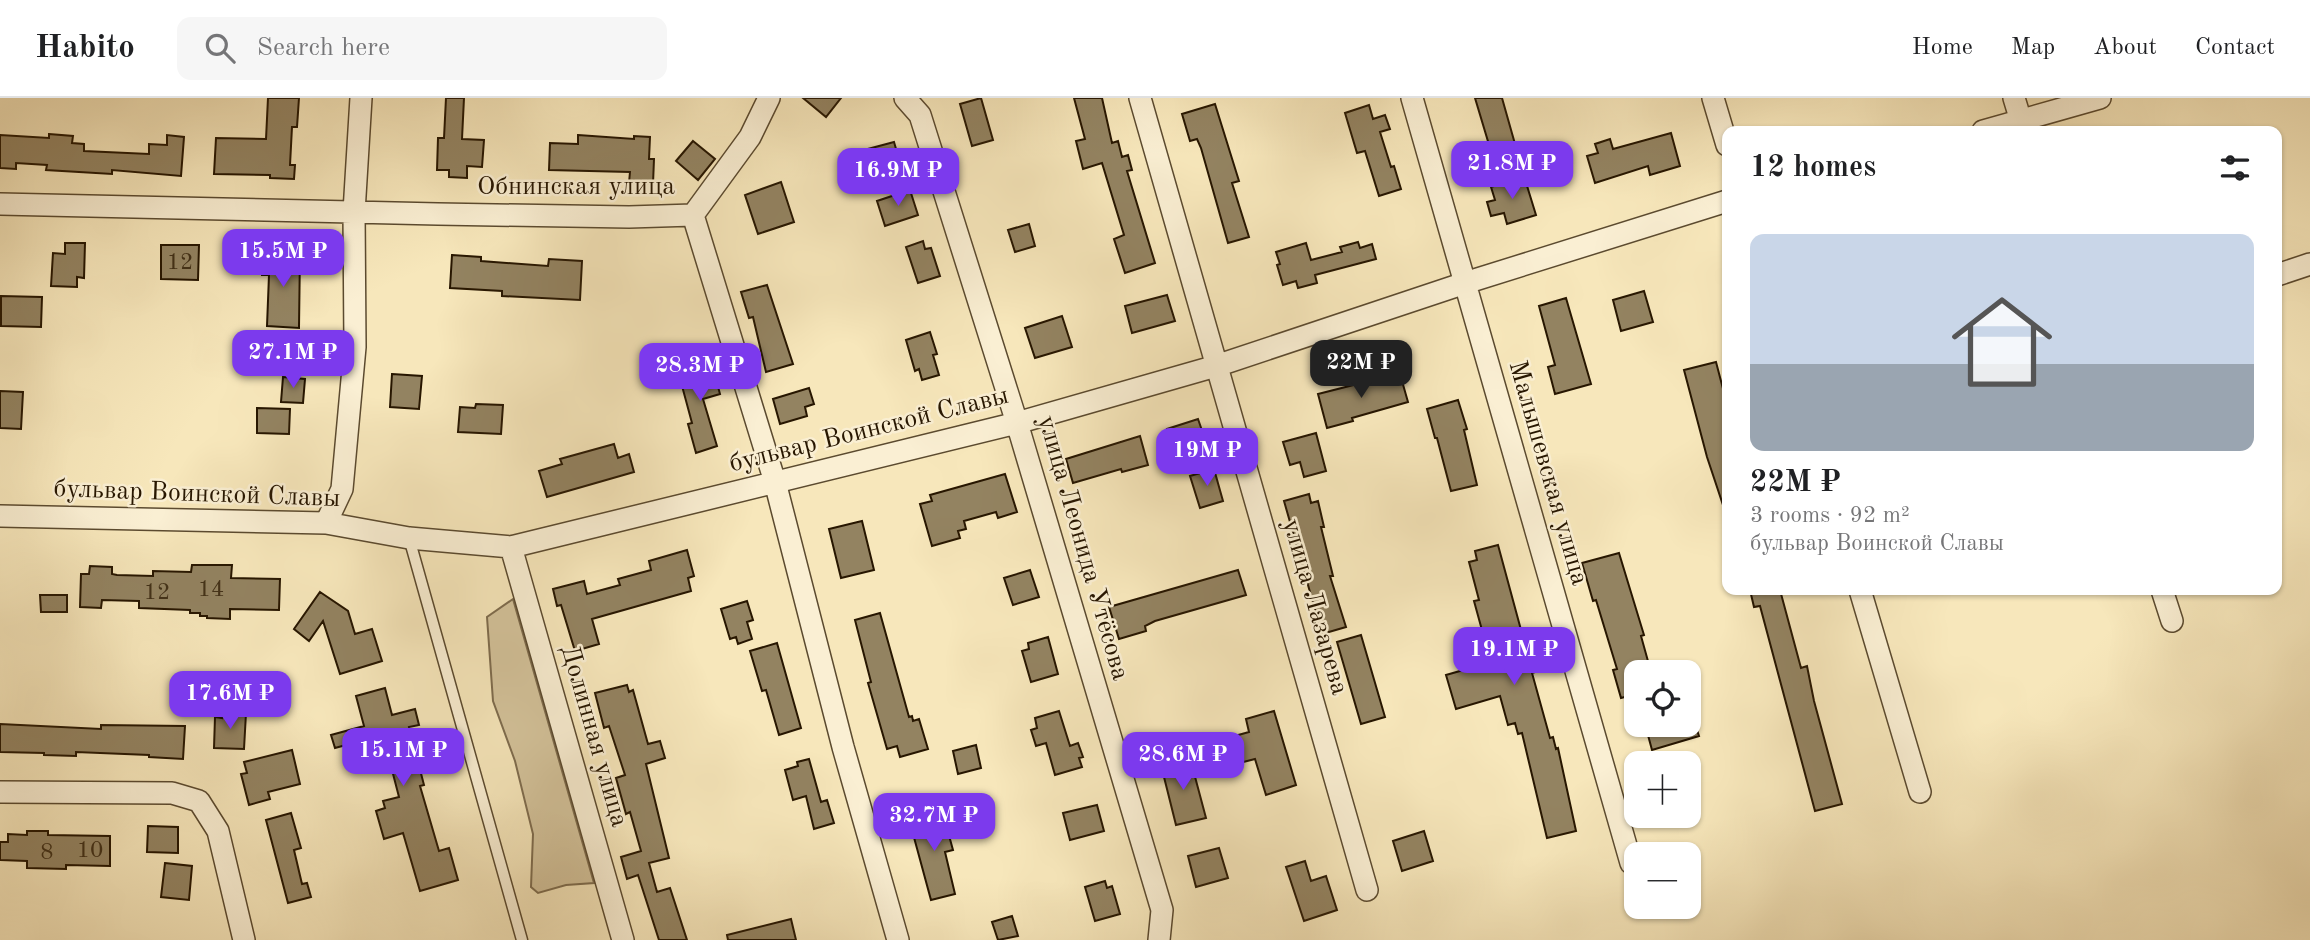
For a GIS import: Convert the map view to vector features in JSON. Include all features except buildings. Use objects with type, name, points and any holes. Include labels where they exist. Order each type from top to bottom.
[{"type":"street","points":[[326,523],[342,489],[355,347],[354,212],[361,98]]},
{"type":"street","points":[[693,215],[750,136],[769,98]]},
{"type":"street","name":"улица Леонида Утёсова","points":[[905,98],[920,116],[1017,423],[1162,910],[1159,940]]},
{"type":"street","name":"улица Лазарева","points":[[1140,98],[1367,890]]},
{"type":"street","name":"Малышевская улица","points":[[1412,98],[1625,842]]},
{"type":"street","points":[[1713,98],[1722,128]]},
{"type":"street","points":[[2014,98],[2023,126],[2100,98]]},
{"type":"street","name":"бульвар Воинской Славы","points":[[0,516],[326,523],[409,538],[511,547],[1017,423],[1216,366],[1465,283],[1722,203]]},
{"type":"street","name":"Обнинская улица","points":[[0,204],[629,217],[693,215],[775,482],[843,747],[898,940]]},
{"type":"street","points":[[2282,273],[2310,264]]},
{"type":"street","name":"Долинная улица","points":[[511,547],[623,940]]},
{"type":"street","points":[[1861,595],[1920,792]]},
{"type":"street","points":[[2164,595],[2172,621]]},
{"type":"street","points":[[0,792],[172,793],[199,801],[218,831],[244,940]]},
{"type":"lane","points":[[409,538],[522,940]]},
{"type":"shaded area","points":[[513,599],[594,883],[566,885],[538,893],[531,887],[533,834],[515,761],[493,701],[487,617]]}]
